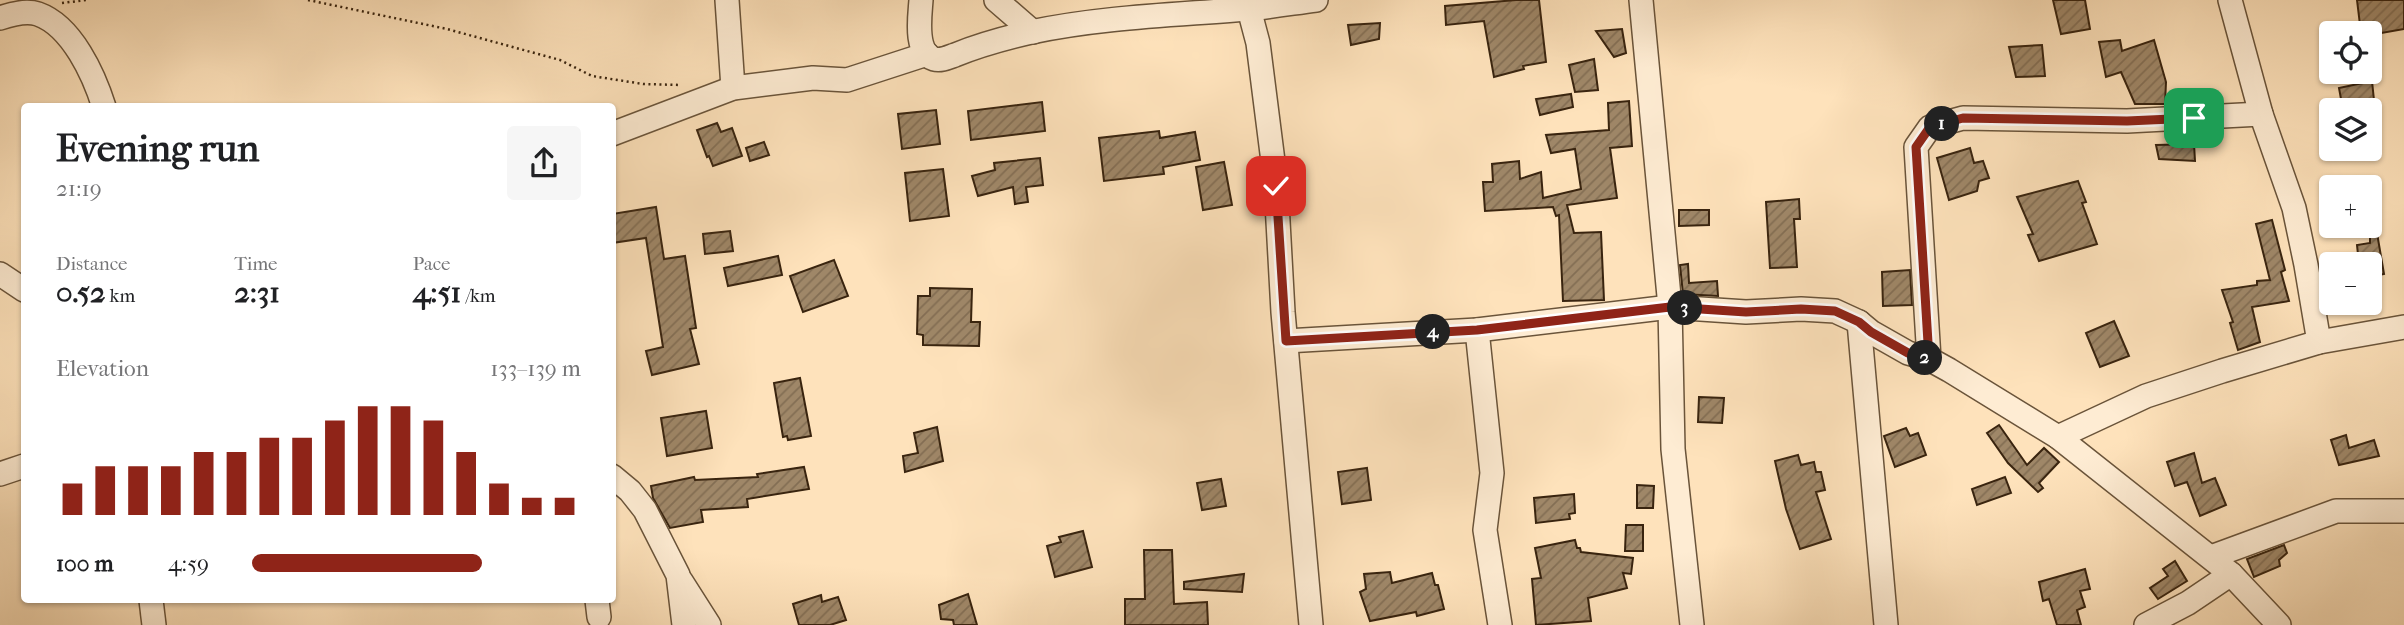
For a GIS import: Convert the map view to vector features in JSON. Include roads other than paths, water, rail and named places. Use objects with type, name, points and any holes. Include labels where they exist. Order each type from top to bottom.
[{"type":"street","points":[[727,0],[733,88]]},
{"type":"street","points":[[921,0],[922,44],[927,54],[935,59],[1033,32],[1159,14],[1249,9],[1275,3],[1316,0]]},
{"type":"street","points":[[996,0],[1033,32]]},
{"type":"street","points":[[1641,0],[1670,307],[1673,449],[1692,625]]},
{"type":"street","points":[[2230,0],[2261,114],[2294,208],[2319,342]]},
{"type":"street","points":[[1249,9],[1258,43],[1276,186],[1286,341],[1311,625]]},
{"type":"street","points":[[0,18],[22,12],[37,13],[63,31],[83,57],[98,86],[103,103]]},
{"type":"street","points":[[616,132],[733,88],[813,78],[846,80],[927,54]]},
{"type":"street","points":[[1929,359],[1916,147],[1930,127],[1963,118],[2127,121],[2261,114]]},
{"type":"street","points":[[0,274],[21,288]]},
{"type":"street","points":[[1286,341],[1477,330],[1670,307],[1746,312],[1801,309],[1835,311],[1859,322],[1908,353],[1929,359],[2058,437],[2231,573],[2279,625]]},
{"type":"street","points":[[1859,322],[1886,625]]},
{"type":"street","points":[[2058,437],[2146,396],[2319,342],[2404,327]]},
{"type":"street","points":[[1477,330],[1493,473],[1485,530],[1500,625]]},
{"type":"street","points":[[0,474],[21,467]]},
{"type":"street","points":[[616,479],[630,491],[645,510],[678,576],[709,625]]},
{"type":"street","points":[[2211,557],[2336,511],[2404,511]]},
{"type":"street","points":[[2146,625],[2188,603],[2231,573]]},
{"type":"street","points":[[678,576],[684,625]]},
{"type":"street","points":[[151,603],[154,625]]}]
